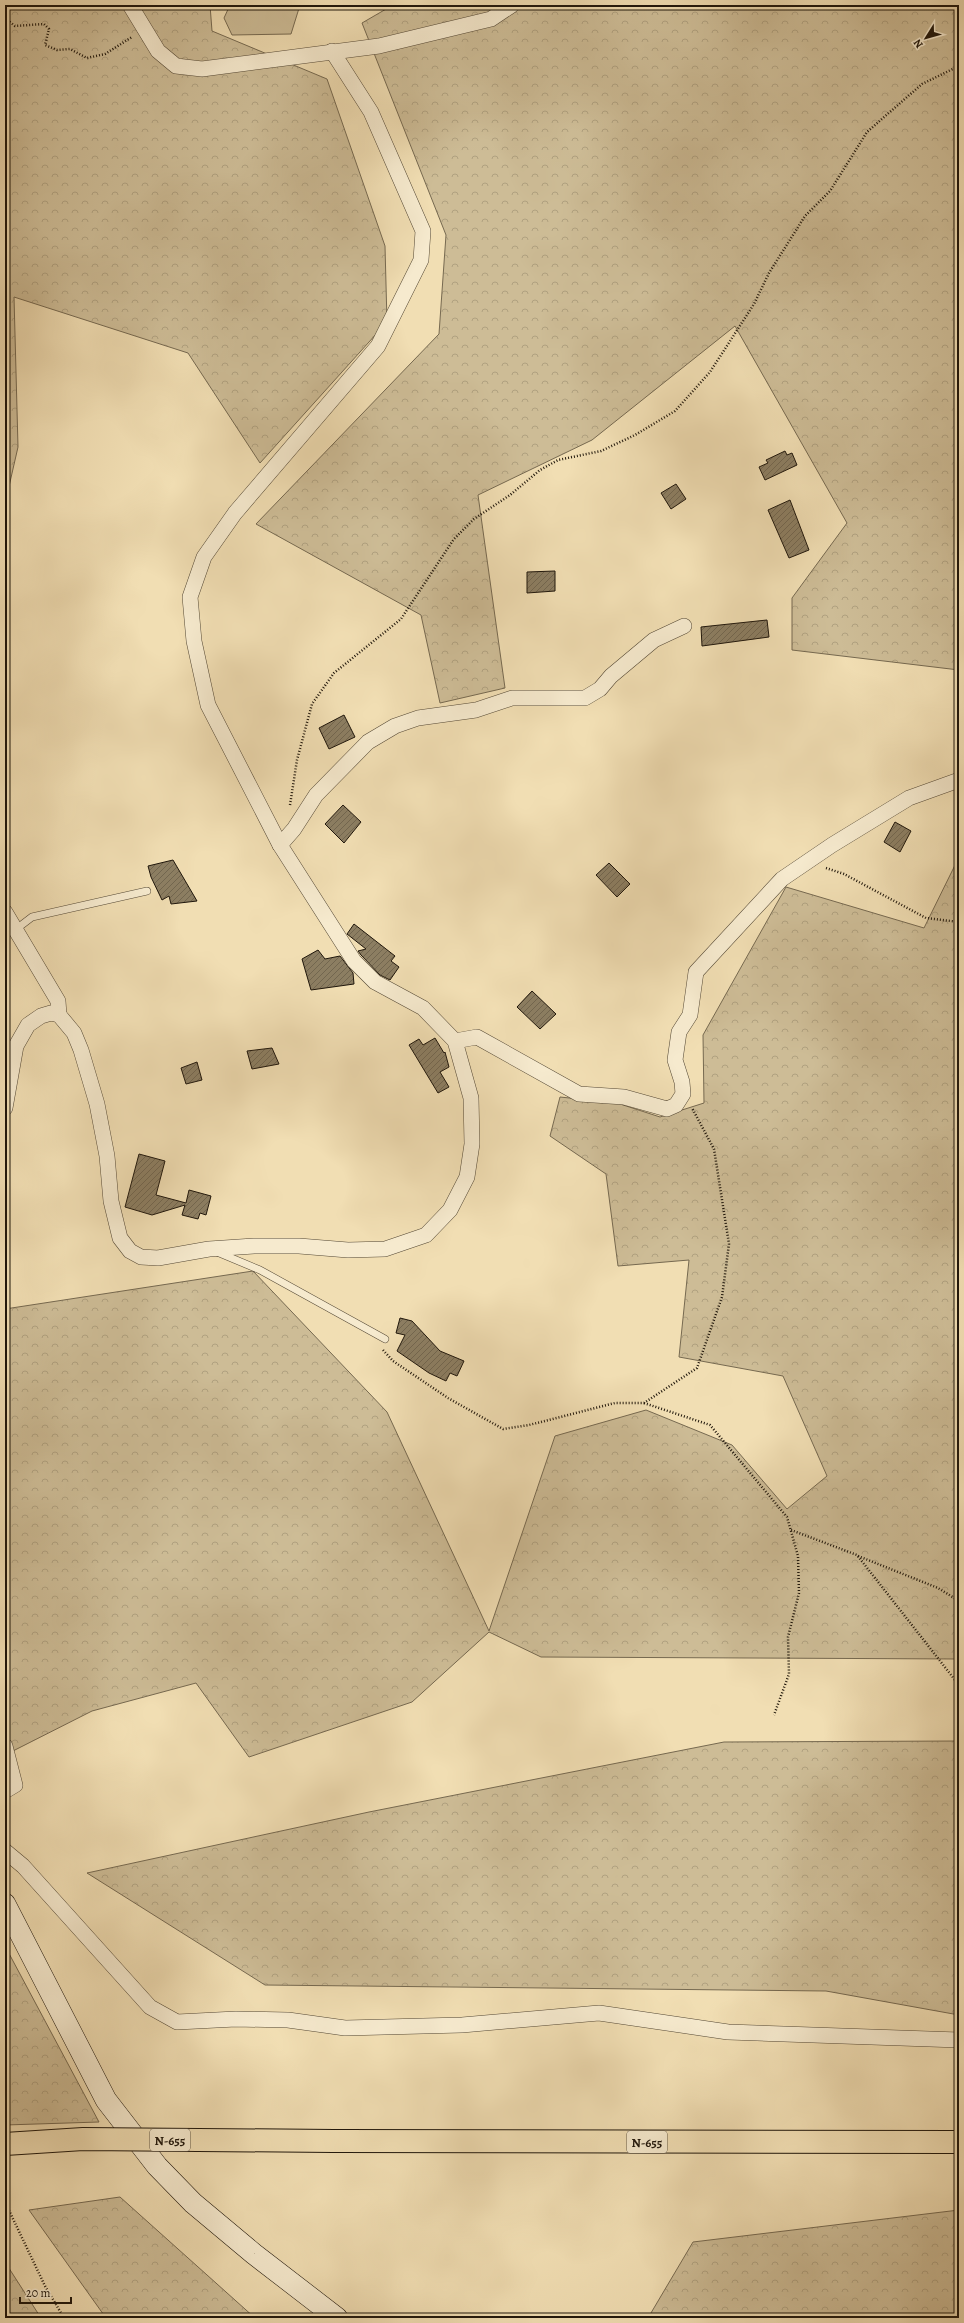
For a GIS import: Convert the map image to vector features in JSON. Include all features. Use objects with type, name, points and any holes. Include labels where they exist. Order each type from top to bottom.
[{"type":"highway","name":"N-655","points":[[5,2144],[83,2139],[959,2142]]},
{"type":"main road","points":[[5,1904],[106,2100],[157,2166],[193,2203],[254,2254],[338,2318]]},
{"type":"street","points":[[130,5],[158,51],[176,66],[202,69],[379,46],[491,19],[512,5]]},
{"type":"street","points":[[5,912],[58,1001],[59,1015],[74,1033],[81,1050],[96,1104],[107,1156],[111,1201],[120,1238],[130,1251],[141,1257],[158,1258],[209,1249],[299,1246],[348,1250],[385,1249],[426,1235],[450,1210],[467,1177],[472,1144],[471,1098],[455,1041],[423,1008],[375,982],[354,961],[280,845],[208,705],[194,641],[190,598],[204,558],[235,513],[378,346],[421,260],[424,231],[371,112],[332,51]]},
{"type":"street","points":[[280,845],[294,829],[316,795],[368,742],[395,726],[418,718],[476,710],[512,698],[585,698],[600,689],[611,676],[654,640],[684,626]]},
{"type":"street","points":[[455,1041],[477,1037],[579,1094],[624,1096],[667,1109],[676,1105],[683,1094],[682,1082],[675,1060],[679,1032],[690,1015],[696,972],[782,879],[909,798],[959,780]]},
{"type":"street","points":[[5,1108],[16,1046],[28,1026],[41,1016],[51,1013],[59,1015]]},
{"type":"street","points":[[5,1746],[15,1785],[5,1791]]},
{"type":"street","points":[[5,1851],[23,1866],[150,2006],[177,2022],[236,2019],[288,2020],[345,2028],[446,2026],[599,2013],[728,2032],[959,2040]]},
{"type":"lane","points":[[15,930],[32,917],[147,891]]},
{"type":"lane","points":[[209,1249],[260,1270],[385,1339]]},
{"type":"path","points":[[5,18],[15,26],[44,24],[49,29],[45,45],[57,50],[70,49],[87,58],[105,54],[145,30]]},
{"type":"path","points":[[294,829],[290,802],[297,760],[312,704],[334,673],[401,618],[454,539],[474,519],[510,495],[540,470],[558,460],[601,451],[635,435],[676,411],[710,372],[754,304],[769,273],[805,216],[830,191],[867,132],[922,84],[959,66]]},
{"type":"path","points":[[806,863],[844,874],[926,918],[959,922]]},
{"type":"path","points":[[644,1403],[697,1368],[722,1297],[729,1244],[714,1149],[683,1094]]},
{"type":"path","points":[[364,1327],[392,1361],[448,1398],[503,1429],[529,1425],[615,1403],[644,1403],[710,1426],[787,1517],[798,1556],[799,1593],[788,1637],[789,1674],[774,1715]]},
{"type":"path","points":[[791,1530],[938,1588],[959,1601]]},
{"type":"path","points":[[857,1556],[955,1680],[959,1680]]},
{"type":"path","points":[[5,2202],[45,2286],[64,2318]]},
{"type":"green space","points":[[5,5],[210,5],[212,31],[327,79],[385,246],[387,322],[260,463],[188,353],[14,297],[18,447],[5,504]]},
{"type":"green space","points":[[230,5],[300,5],[291,34],[232,35],[224,18]]},
{"type":"green space","points":[[393,5],[959,5],[959,670],[792,650],[792,598],[847,523],[735,326],[592,440],[478,495],[505,688],[440,703],[421,615],[256,524],[439,334],[446,235],[362,23]]},
{"type":"green space","points":[[959,857],[959,1659],[541,1657],[489,1632],[412,1702],[249,1757],[196,1683],[92,1711],[5,1755],[5,1309],[253,1271],[387,1412],[489,1631],[555,1436],[646,1410],[732,1445],[787,1509],[827,1476],[783,1376],[679,1357],[689,1260],[618,1266],[606,1174],[550,1136],[560,1097],[617,1103],[660,1117],[704,1103],[703,1035],[786,887],[924,928]]},
{"type":"green space","points":[[959,1741],[959,2015],[826,1991],[265,1985],[87,1873],[369,1812],[724,1742]]},
{"type":"green space","points":[[5,1946],[99,2122],[5,2125]]},
{"type":"green space","points":[[120,2197],[255,2318],[106,2318],[29,2210]]},
{"type":"green space","points":[[959,2210],[959,2318],[648,2318],[693,2242]]},
{"type":"green space","points":[[5,2262],[41,2318],[5,2318]]},
{"type":"building","points":[[785,451],[787,455],[792,453],[797,465],[765,480],[759,467],[768,463],[766,460]]},
{"type":"building","points":[[676,484],[686,499],[671,509],[661,493]]},
{"type":"building","points":[[790,500],[809,550],[789,558],[768,510]]},
{"type":"building","points":[[555,571],[555,591],[527,593],[527,572]]},
{"type":"building","points":[[767,620],[769,637],[702,646],[701,627]]},
{"type":"building","points":[[344,715],[355,737],[329,749],[319,728]]},
{"type":"building","points":[[343,805],[361,822],[344,843],[325,824]]},
{"type":"building","points":[[895,822],[911,831],[900,852],[884,842]]},
{"type":"building","points":[[173,860],[197,901],[171,904],[169,896],[162,900],[151,877],[148,866]]},
{"type":"building","points":[[609,863],[630,884],[617,897],[596,875]]},
{"type":"building","points":[[354,924],[395,956],[391,961],[399,967],[390,980],[380,975],[361,955],[358,951],[366,949],[347,934]]},
{"type":"building","points":[[318,950],[325,959],[340,956],[353,973],[354,984],[311,990],[302,959]]},
{"type":"building","points":[[532,991],[556,1014],[540,1029],[517,1007]]},
{"type":"building","points":[[435,1038],[444,1053],[445,1052],[449,1067],[440,1072],[449,1087],[438,1093],[409,1045],[419,1039],[423,1045]]},
{"type":"building","points":[[272,1048],[279,1064],[252,1069],[247,1051]]},
{"type":"building","points":[[197,1062],[202,1080],[186,1084],[181,1068]]},
{"type":"building","points":[[139,1154],[165,1161],[156,1195],[186,1203],[189,1190],[211,1196],[206,1215],[200,1213],[198,1219],[182,1215],[185,1205],[152,1215],[125,1207]]},
{"type":"building","points":[[400,1318],[412,1321],[440,1351],[464,1361],[457,1376],[450,1373],[446,1381],[429,1373],[397,1351],[405,1335],[396,1333]]}]
